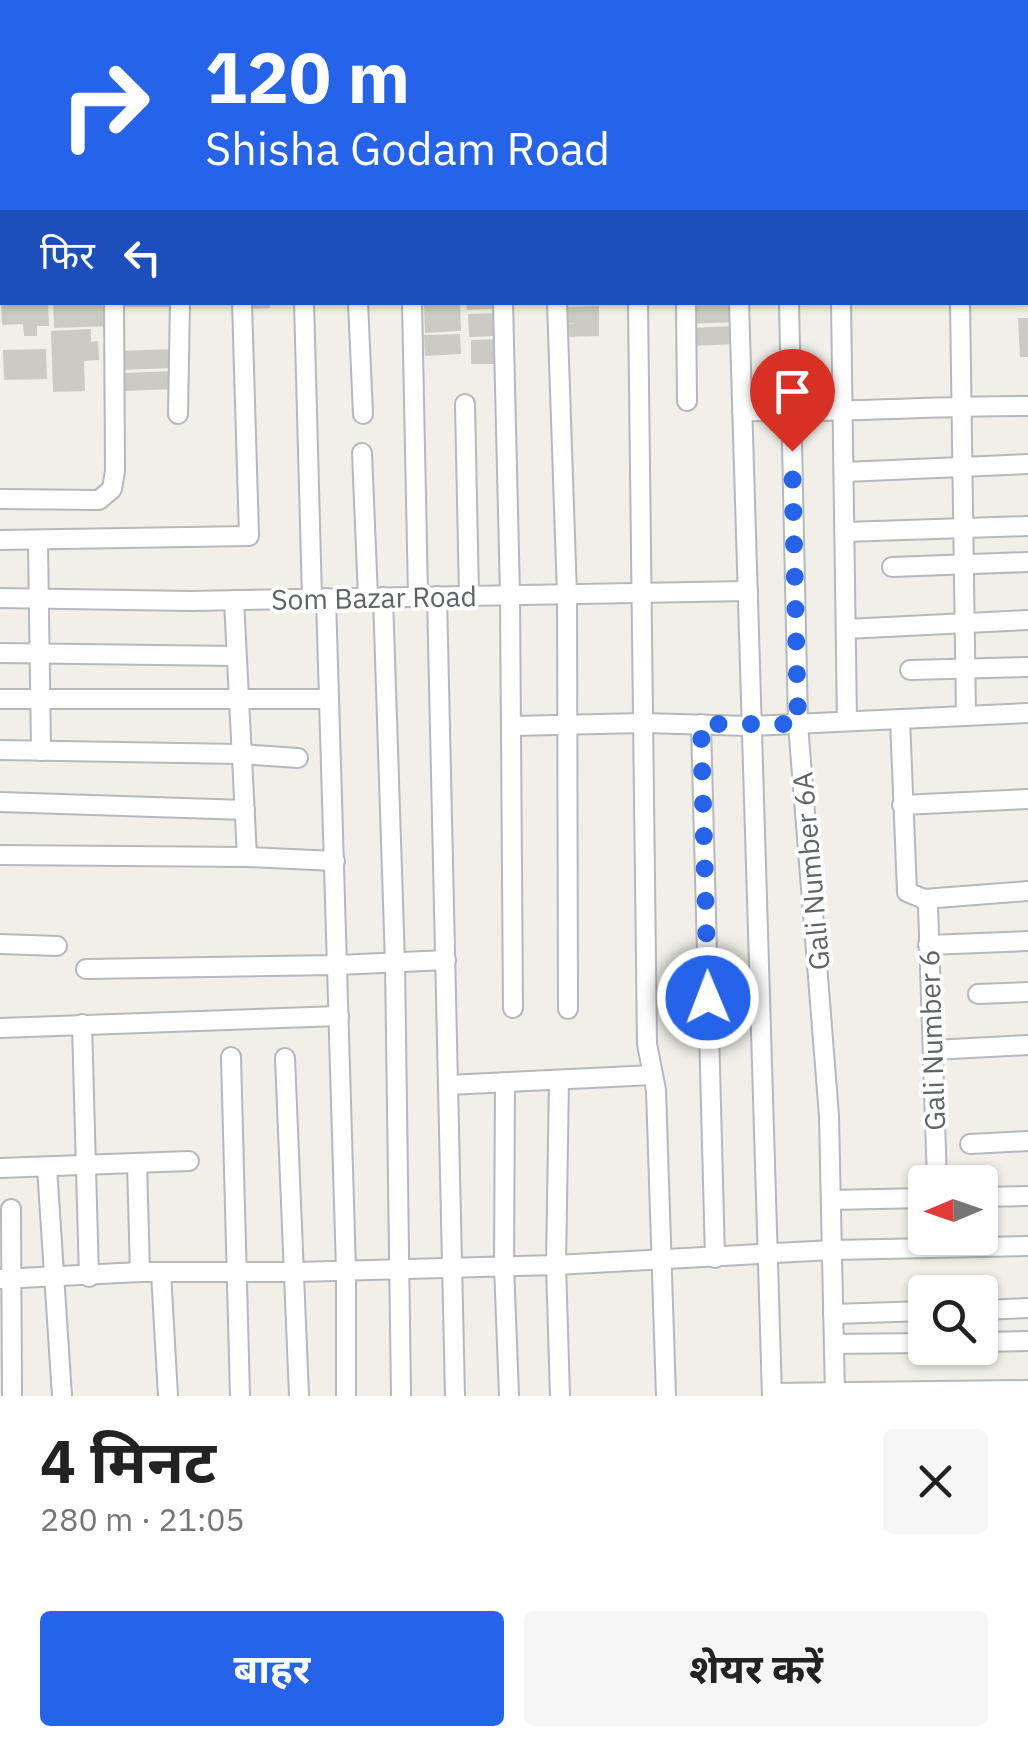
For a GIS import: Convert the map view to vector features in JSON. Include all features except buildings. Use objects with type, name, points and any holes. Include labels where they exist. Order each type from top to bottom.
[{"type":"street","points":[[0,499],[99,500],[112,489],[114,305]]},
{"type":"street","points":[[178,414],[180,305]]},
{"type":"street","points":[[0,540],[249,536],[242,305]]},
{"type":"street","points":[[304,305],[319,598],[329,699],[346,1270],[346,1396]]},
{"type":"street","points":[[358,305],[363,414]]},
{"type":"street","points":[[412,305],[446,960],[455,1396]]},
{"type":"street","points":[[503,305],[513,1008]]},
{"type":"street","points":[[556,305],[567,595],[568,1009]]},
{"type":"street","points":[[638,305],[647,1044],[653,1076],[666,1396]]},
{"type":"street","points":[[686,305],[687,402]]},
{"type":"street","points":[[739,305],[772,1394],[1028,1390]]},
{"type":"street","name":"Gali Number 6A","points":[[789,305],[798,724],[830,1116],[832,1250]]},
{"type":"street","points":[[841,305],[848,721]]},
{"type":"street","points":[[960,305],[966,716]]},
{"type":"street","points":[[465,404],[470,596]]},
{"type":"street","points":[[742,411],[844,413],[1028,406]]},
{"type":"street","points":[[362,453],[375,597],[394,963],[401,1396]]},
{"type":"street","points":[[845,472],[1028,464]]},
{"type":"street","points":[[845,532],[1028,526]]},
{"type":"street","points":[[38,541],[42,751]]},
{"type":"street","points":[[892,567],[1028,562]]},
{"type":"street","name":"Som Bazar Road","points":[[0,598],[234,600],[748,590]]},
{"type":"street","points":[[234,600],[248,857]]},
{"type":"street","points":[[846,629],[1028,620]]},
{"type":"street","points":[[0,654],[236,656]]},
{"type":"street","points":[[910,670],[1028,668]]},
{"type":"street","points":[[0,699],[329,699]]},
{"type":"street","points":[[512,726],[750,726],[1028,713]]},
{"type":"street","points":[[900,719],[906,887],[910,895],[924,899],[1028,891]]},
{"type":"street","points":[[701,724],[715,1258]]},
{"type":"street","points":[[0,750],[298,758]]},
{"type":"street","points":[[902,805],[1028,800]]},
{"type":"street","points":[[0,802],[245,810]]},
{"type":"street","points":[[0,856],[335,861]]},
{"type":"street","name":"Gali Number 6","points":[[924,899],[928,905],[936,1165]]},
{"type":"street","points":[[928,944],[1028,941]]},
{"type":"street","points":[[0,944],[57,946]]},
{"type":"street","points":[[86,968],[338,966],[446,960]]},
{"type":"street","points":[[978,994],[1028,992]]},
{"type":"street","points":[[0,1028],[338,1016]]},
{"type":"street","points":[[82,1024],[90,1277]]},
{"type":"street","points":[[932,1050],[1028,1044]]},
{"type":"street","points":[[232,1057],[240,1396]]},
{"type":"street","points":[[285,1058],[299,1396]]},
{"type":"street","points":[[448,1085],[653,1076]]},
{"type":"street","points":[[559,1080],[556,1264],[560,1396]]},
{"type":"street","points":[[506,1082],[504,1266],[509,1396]]},
{"type":"street","points":[[970,1144],[1028,1141]]},
{"type":"street","points":[[0,1168],[189,1161]]},
{"type":"street","points":[[138,1162],[140,1272]]},
{"type":"street","points":[[47,1167],[62,1396]]},
{"type":"street","points":[[998,1197],[1028,1196]]},
{"type":"street","points":[[831,1200],[908,1198]]},
{"type":"street","points":[[10,1209],[5,1279],[12,1396]]},
{"type":"street","points":[[5,1279],[140,1272],[453,1268],[832,1250],[1028,1246]]},
{"type":"street","points":[[832,1250],[835,1394]]},
{"type":"street","points":[[161,1272],[168,1396]]},
{"type":"street","points":[[998,1309],[1028,1308]]},
{"type":"street","points":[[833,1314],[908,1312]]},
{"type":"street","points":[[998,1341],[1028,1340]]},
{"type":"street","points":[[834,1344],[908,1342]]},
{"type":"route","points":[[708,998],[701,724],[798,724],[792,451]]}]
